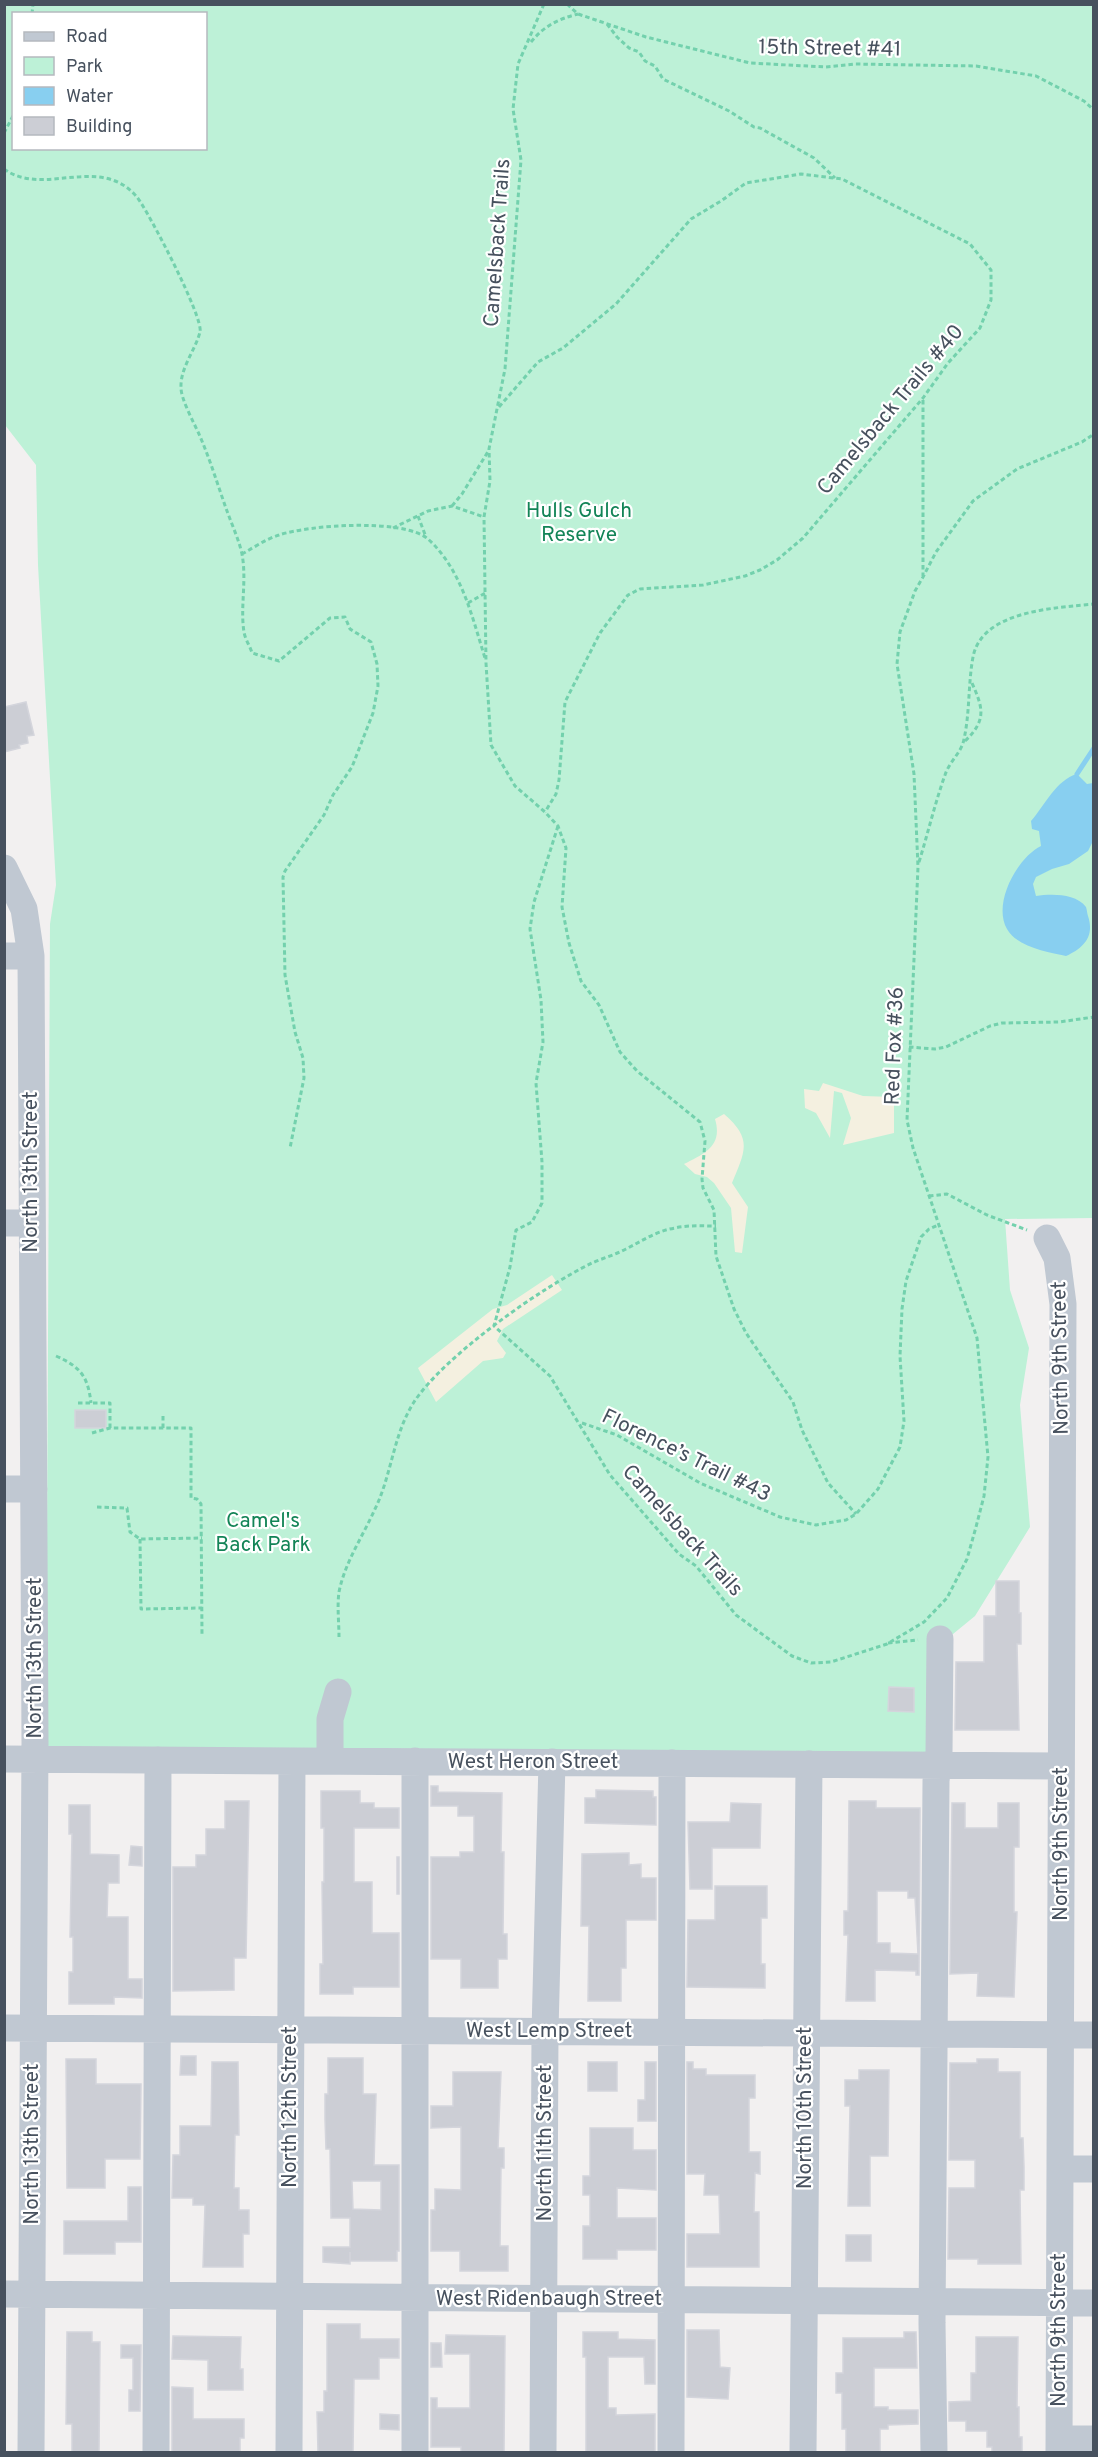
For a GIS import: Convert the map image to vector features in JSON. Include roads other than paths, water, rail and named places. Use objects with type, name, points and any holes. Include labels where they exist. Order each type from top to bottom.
[{"type":"street","name":"North 13th Street","points":[[4,868],[24,909],[18,956],[18,1223],[32,1352],[35,1759],[31,2452]]},
{"type":"street","name":"North 9th Street","points":[[1047,1238],[1057,1258],[1063,1304],[1059,2446]]},
{"type":"street","points":[[4,1489],[34,1489]]},
{"type":"street","points":[[934,2452],[933,2034],[940,1639]]},
{"type":"street","points":[[330,1761],[330,1719],[338,1692]]},
{"type":"street","name":"West Heron Street","points":[[4,1759],[1061,1766]]},
{"type":"street","points":[[156,2452],[158,1760]]},
{"type":"street","name":"North 12th Street","points":[[289,2452],[292,1761]]},
{"type":"street","points":[[415,1761],[415,2452]]},
{"type":"street","name":"North 11th Street","points":[[543,2452],[546,2031],[552,1762]]},
{"type":"street","points":[[671,2452],[672,1763]]},
{"type":"street","name":"North 10th Street","points":[[803,2452],[808,1764]]},
{"type":"street","name":"West Lemp Street","points":[[4,2028],[1094,2035]]},
{"type":"street","points":[[1060,2169],[1094,2169]]},
{"type":"street","name":"West Ridenbaugh Street","points":[[4,2294],[1094,2303]]},
{"type":"street","points":[[1059,2446],[1094,2439]]},
{"type":"water","points":[[1077,774],[1087,784],[1093,783],[1093,841],[1088,851],[1069,864],[1036,877],[1033,884],[1036,896],[1069,897],[1076,899],[1086,907],[1090,923],[1089,936],[1078,949],[1066,956],[1033,948],[1018,940],[1007,929],[1003,918],[1003,907],[1005,894],[1016,870],[1032,852],[1041,846],[1039,831],[1032,829],[1031,821],[1057,787]]},
{"type":"waterway","points":[[1077,774],[1094,748]]},
{"type":"park label","name":"Hulls Gulch Reserve","points":[[579,523]]},
{"type":"park label","name":"Camel's Back Park","points":[[263,1533]]}]
